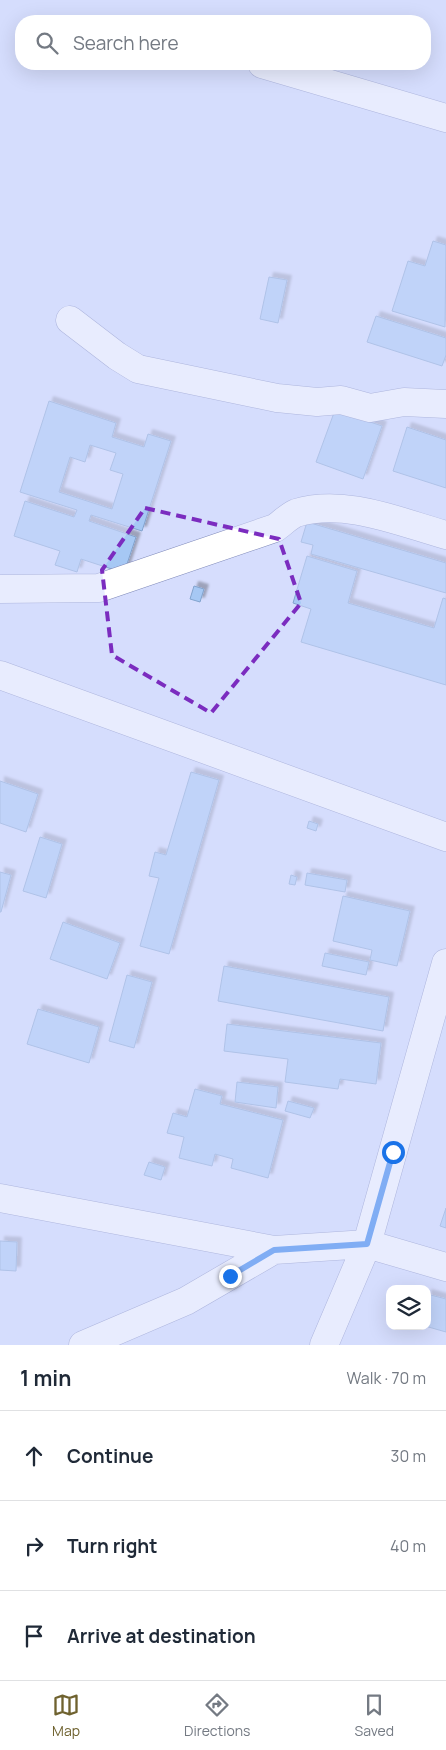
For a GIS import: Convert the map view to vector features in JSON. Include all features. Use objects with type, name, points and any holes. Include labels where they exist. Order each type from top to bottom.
[{"type":"street","points":[[282,70],[446,118]]},
{"type":"street","points":[[70,320],[117,356],[138,369],[277,398],[317,402],[341,400],[370,408],[404,402],[446,404]]},
{"type":"street","points":[[0,589],[99,588],[274,528],[295,514],[323,509],[363,511],[446,535]]},
{"type":"street","points":[[0,675],[446,836]]},
{"type":"street","points":[[324,1345],[367,1244],[446,962]]},
{"type":"street","points":[[0,1198],[274,1250],[367,1244],[446,1267]]},
{"type":"street","points":[[83,1345],[186,1302],[274,1250]]},
{"type":"highlighted area","points":[[145,508],[279,539],[301,603],[211,713],[112,655],[102,570]]},
{"type":"building","points":[[433,241],[446,245],[445,327],[392,311],[408,261],[425,266]]},
{"type":"building","points":[[269,277],[287,280],[278,323],[260,319]]},
{"type":"building","points":[[376,316],[446,338],[446,355],[442,366],[367,342]]},
{"type":"building","points":[[49,401],[116,423],[112,437],[144,447],[148,434],[171,441],[142,531],[91,515],[89,521],[136,537],[124,573],[81,559],[77,572],[55,565],[60,551],[14,536],[25,501],[74,517],[77,510],[20,492]],"holes":[[[90,445],[116,453],[110,470],[123,474],[112,509],[59,492],[70,457],[85,462]]]},
{"type":"building","points":[[335,410],[382,426],[363,479],[316,462]]},
{"type":"building","points":[[407,427],[446,440],[446,488],[393,471]]},
{"type":"building","points":[[307,522],[446,563],[446,593],[311,554],[313,545],[301,542]]},
{"type":"building","points":[[307,556],[357,571],[348,603],[434,628],[443,598],[446,599],[446,685],[301,642],[311,609],[293,603]]},
{"type":"building","points":[[194,586],[204,589],[200,602],[190,599]]},
{"type":"building","points":[[191,772],[219,780],[169,954],[140,946],[159,878],[149,876],[155,852],[166,855]]},
{"type":"building","points":[[0,781],[38,794],[26,832],[0,823]]},
{"type":"building","points":[[309,821],[318,824],[316,831],[307,828]]},
{"type":"building","points":[[40,837],[62,844],[46,898],[23,891]]},
{"type":"building","points":[[0,872],[11,875],[1,912],[0,912]]},
{"type":"building","points":[[307,873],[347,880],[345,892],[305,885]]},
{"type":"building","points":[[291,875],[297,877],[295,885],[289,884]]},
{"type":"building","points":[[343,896],[410,911],[397,966],[370,960],[372,950],[333,941]]},
{"type":"building","points":[[63,922],[120,943],[107,979],[50,959]]},
{"type":"building","points":[[325,953],[369,962],[366,975],[322,966]]},
{"type":"building","points":[[224,966],[389,997],[383,1031],[218,1001]]},
{"type":"building","points":[[127,975],[152,982],[134,1048],[109,1041]]},
{"type":"building","points":[[38,1009],[99,1027],[89,1063],[27,1044]]},
{"type":"building","points":[[227,1024],[381,1043],[376,1084],[340,1079],[338,1089],[285,1082],[288,1059],[224,1051]]},
{"type":"building","points":[[237,1082],[278,1087],[276,1108],[235,1102]]},
{"type":"building","points":[[195,1089],[222,1096],[220,1104],[283,1120],[268,1178],[231,1168],[233,1159],[215,1154],[212,1166],[179,1158],[184,1137],[167,1133],[173,1113],[187,1117]]},
{"type":"building","points":[[288,1101],[314,1108],[310,1118],[285,1111]]},
{"type":"building","points":[[149,1162],[165,1167],[161,1180],[144,1175]]},
{"type":"building","points":[[446,1208],[446,1228],[440,1226]]},
{"type":"building","points":[[0,1241],[17,1242],[16,1271],[0,1270]]},
{"type":"building","points":[[431,1295],[446,1299],[446,1332],[431,1328]]},
{"type":"route","points":[[230,1276],[274,1250],[367,1244],[393,1152]]}]
